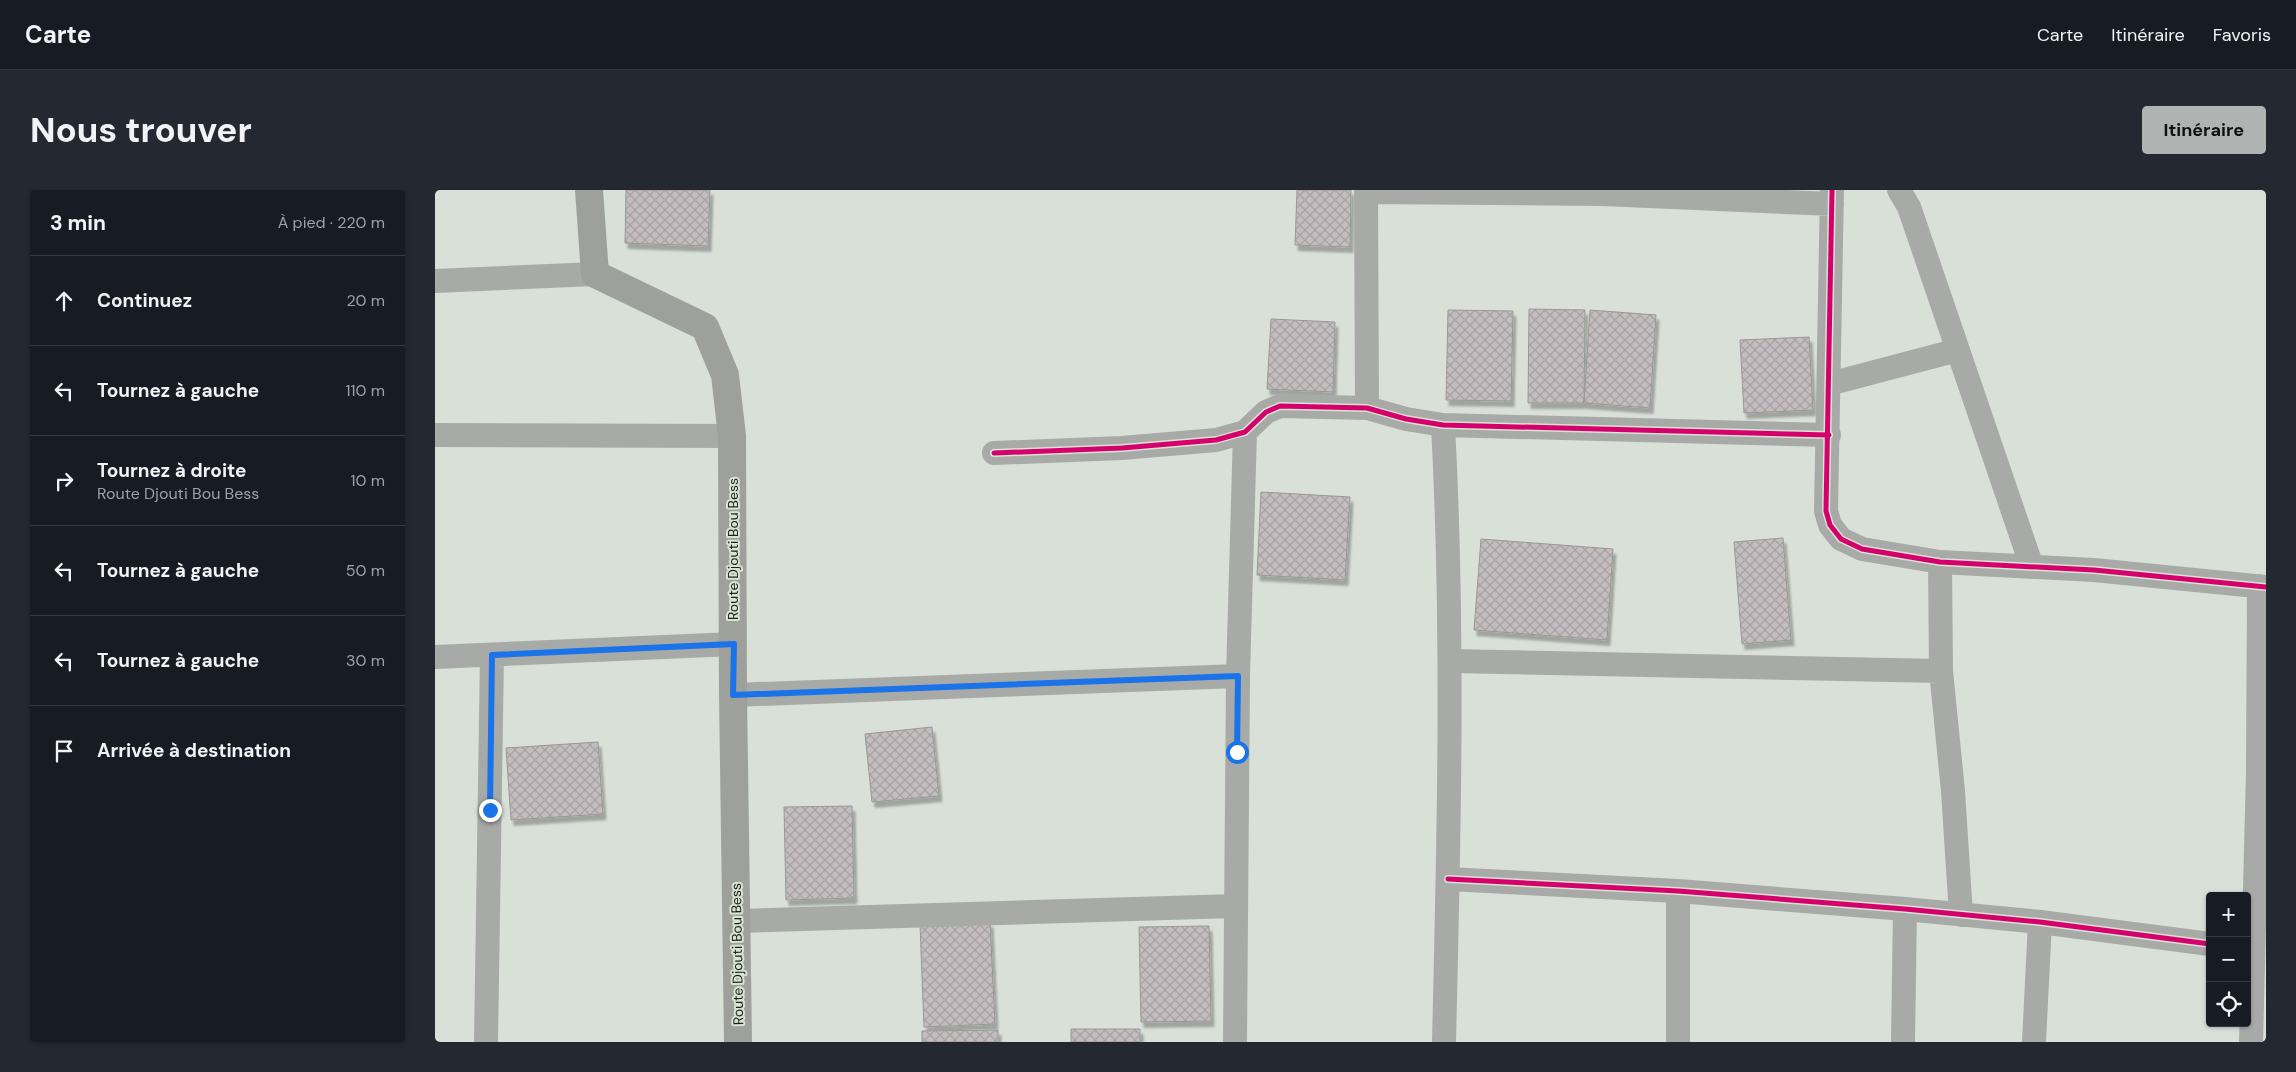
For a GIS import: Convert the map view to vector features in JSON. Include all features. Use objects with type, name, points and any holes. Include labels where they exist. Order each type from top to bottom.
[{"type":"main road","points":[[589,190],[595,274]]},
{"type":"main road","name":"Route Djouti Bou Bess","points":[[595,274],[705,327],[725,375],[732,436],[733,695],[738,1042]]},
{"type":"street","points":[[1899,190],[1909,207],[2032,567]]},
{"type":"street","points":[[1367,408],[1366,191],[1603,192],[1832,197],[1829,435],[1826,511],[1835,533],[1850,545],[1862,549],[1940,562],[2094,570],[2262,586],[2255,950],[2251,1042]]},
{"type":"street","points":[[435,281],[595,274]]},
{"type":"street","points":[[1829,384],[1958,350]]},
{"type":"street","points":[[994,453],[1179,444],[1216,440],[1245,432],[1266,412],[1280,406],[1367,408],[1405,419],[1443,425],[1829,435]]},
{"type":"street","points":[[1443,425],[1448,523],[1451,661],[1444,1042]]},
{"type":"street","points":[[1235,1042],[1238,676],[1245,432]]},
{"type":"street","points":[[435,435],[732,436]]},
{"type":"street","points":[[1940,562],[1941,671],[1953,791],[1961,915]]},
{"type":"street","points":[[435,657],[734,644]]},
{"type":"street","points":[[486,1042],[492,655]]},
{"type":"street","points":[[1451,661],[1941,671]]},
{"type":"street","points":[[733,695],[1238,676]]},
{"type":"street","points":[[1448,879],[1678,891],[1905,910],[2040,922],[2206,943]]},
{"type":"street","points":[[1678,891],[1678,1042]]},
{"type":"street","points":[[737,921],[1235,906]]},
{"type":"street","points":[[1903,1042],[1905,910]]},
{"type":"street","points":[[2034,1042],[2040,922]]},
{"type":"building","points":[[626,190],[710,190],[708,246],[625,243]]},
{"type":"building","points":[[1297,190],[1351,190],[1350,247],[1295,245]]},
{"type":"building","points":[[1529,309],[1585,310],[1584,403],[1528,403]]},
{"type":"building","points":[[1448,310],[1513,311],[1511,401],[1446,400]]},
{"type":"building","points":[[1590,310],[1656,315],[1650,408],[1584,403]]},
{"type":"building","points":[[1271,319],[1335,322],[1333,392],[1267,389]]},
{"type":"building","points":[[1809,337],[1813,410],[1744,413],[1740,340]]},
{"type":"building","points":[[1261,492],[1350,497],[1345,580],[1257,575]]},
{"type":"building","points":[[1783,538],[1791,640],[1742,644],[1734,542]]},
{"type":"building","points":[[1481,539],[1613,549],[1607,640],[1474,630]]},
{"type":"building","points":[[932,727],[939,796],[872,802],[865,734]]},
{"type":"building","points":[[598,742],[603,814],[511,820],[506,748]]},
{"type":"building","points":[[852,806],[854,898],[786,900],[784,807]]},
{"type":"building","points":[[990,922],[995,1024],[924,1027],[920,925]]},
{"type":"building","points":[[1209,926],[1211,1021],[1141,1022],[1139,927]]},
{"type":"building","points":[[1071,1029],[1140,1029],[1140,1042],[1071,1042]]},
{"type":"building","points":[[998,1030],[998,1042],[922,1042],[922,1031]]},
{"type":"cycle path","points":[[1832,190],[1826,511],[1830,525],[1841,539],[1862,549],[1940,562],[2094,570],[2266,587]]},
{"type":"cycle path","points":[[994,453],[1122,448],[1216,440],[1245,432],[1266,412],[1280,406],[1367,408],[1406,419],[1443,425],[1829,435]]},
{"type":"cycle path","points":[[1448,879],[1678,891],[1905,909],[2040,922],[2206,943]]},
{"type":"route","points":[[490,810],[492,655],[734,644],[733,695],[1238,676],[1237,752]]}]
